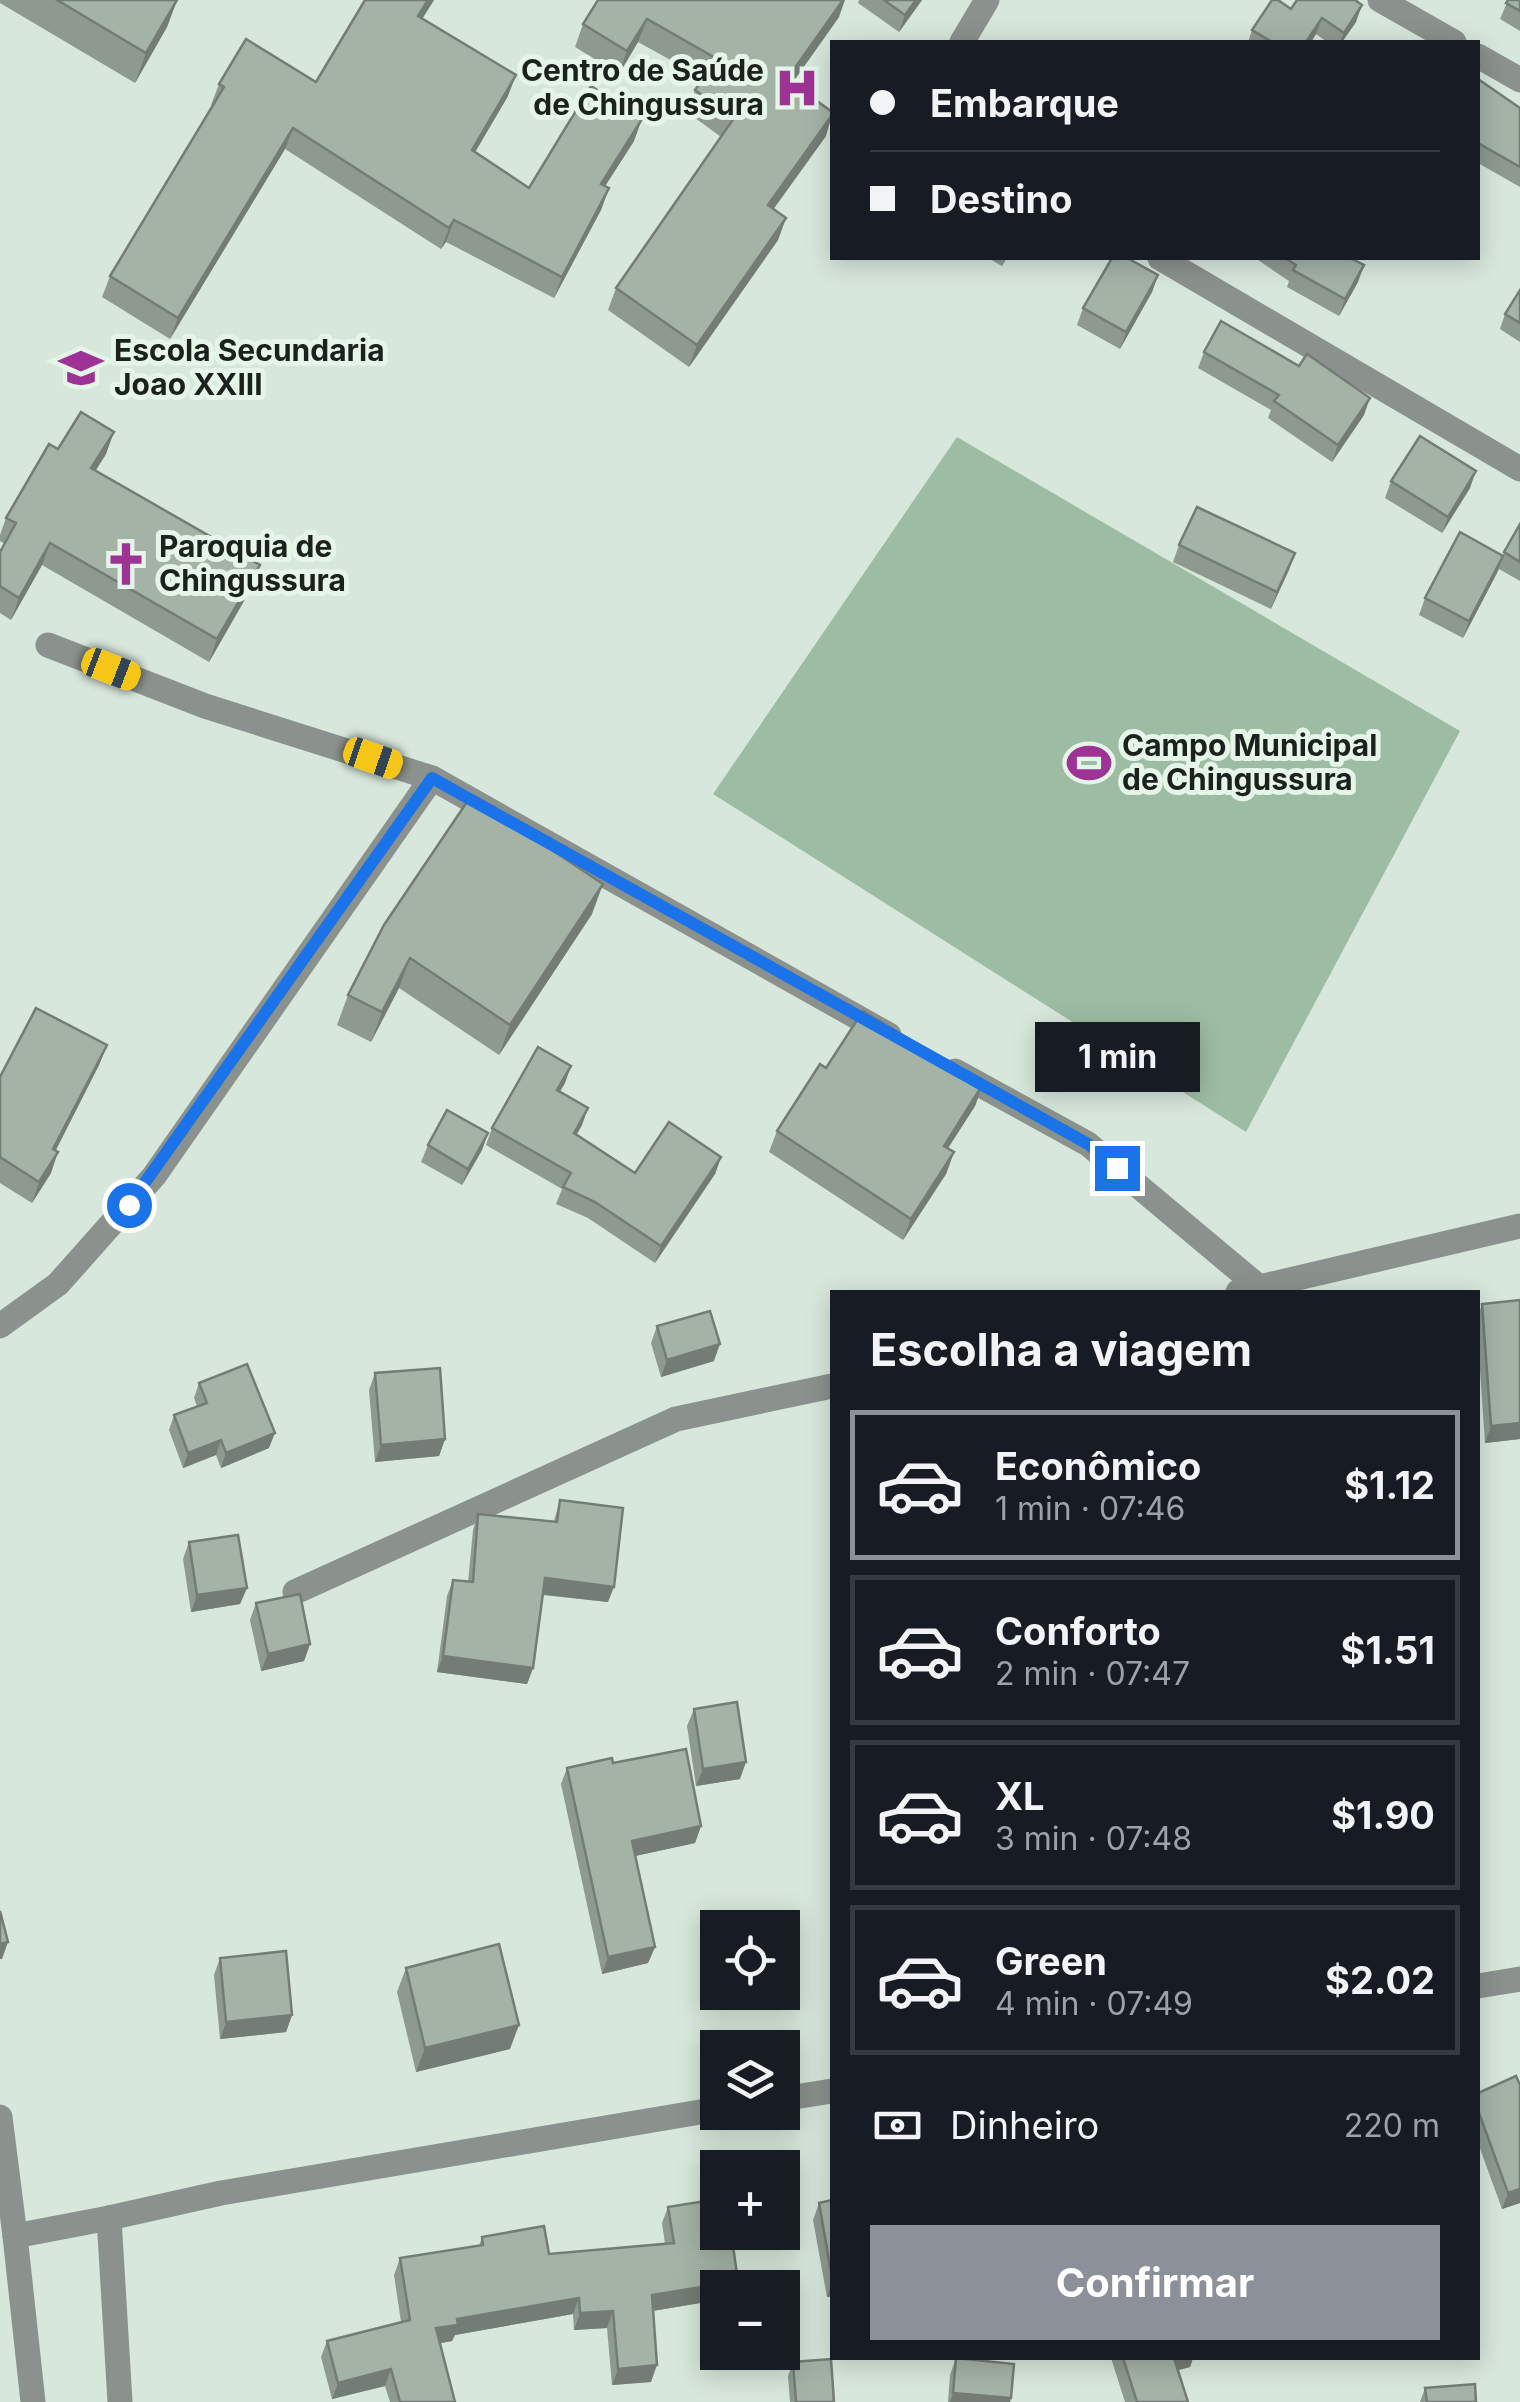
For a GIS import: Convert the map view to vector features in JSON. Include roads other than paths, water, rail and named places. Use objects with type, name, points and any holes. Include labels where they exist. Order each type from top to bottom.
[{"type":"street","points":[[963,40],[987,0]]},
{"type":"street","points":[[1380,0],[1450,40]]},
{"type":"street","points":[[1480,57],[1520,80]]},
{"type":"street","points":[[1163,260],[1520,469]]},
{"type":"street","points":[[48,645],[205,706],[432,778],[1088,1144],[1248,1290],[1520,1226]]},
{"type":"street","points":[[0,1326],[58,1284],[154,1176],[432,778]]},
{"type":"street","points":[[294,1592],[676,1420],[830,1386]]},
{"type":"street","points":[[1480,1986],[1520,1979]]},
{"type":"street","points":[[800,2095],[830,2090]]},
{"type":"street","points":[[14,2236],[240,2190],[700,2112]]},
{"type":"street","points":[[0,2117],[34,2402]]},
{"type":"street","points":[[109,2218],[120,2402]]},
{"type":"place","name":"Centro de Saúde de Chingussura","points":[[797,88]]},
{"type":"place","name":"Escola Secundaria Joao XXIII","points":[[81,368]]},
{"type":"place","name":"Paroquia de Chingussura","points":[[126,564]]},
{"type":"place","name":"Campo Municipal de Chingussura","points":[[1089,763]]}]
